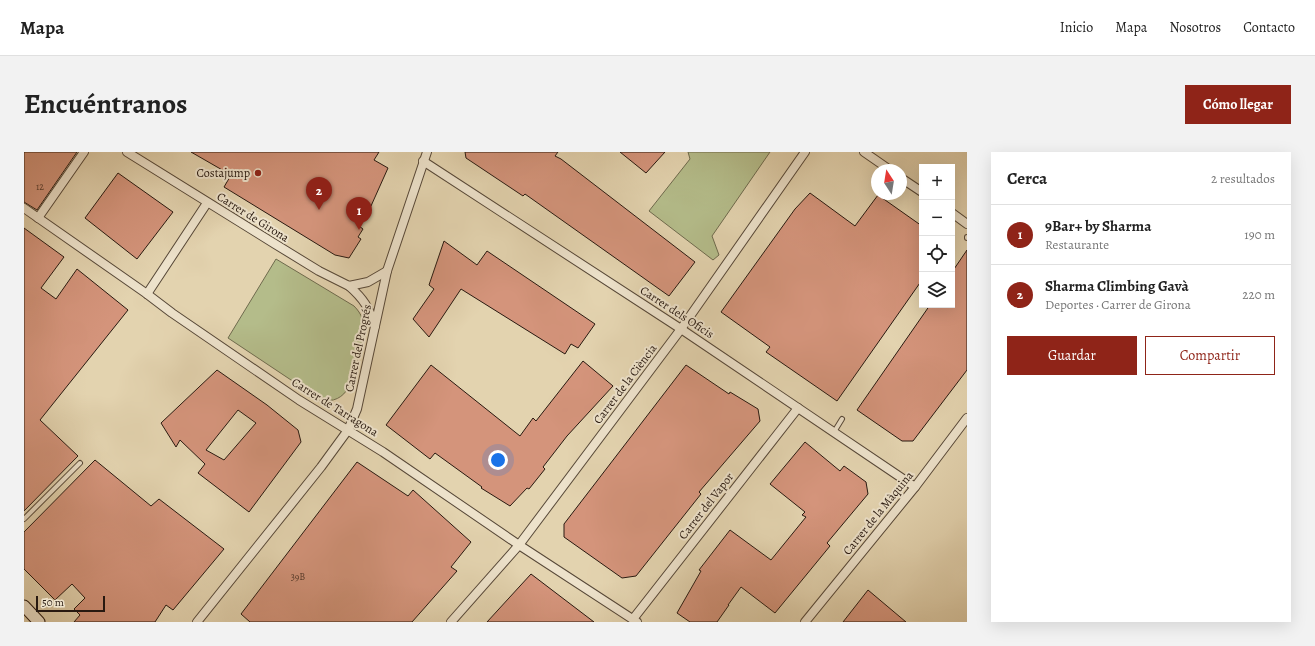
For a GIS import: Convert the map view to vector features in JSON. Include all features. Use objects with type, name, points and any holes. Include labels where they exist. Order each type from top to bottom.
[{"type":"street","points":[[38,218],[84,152]]},
{"type":"street","name":"Carrer de Girona","points":[[127,152],[312,267],[348,286],[361,297],[367,306],[375,327]]},
{"type":"street","name":"Carrer del Progrés","points":[[197,622],[321,467],[348,430],[357,409],[387,271],[427,152]]},
{"type":"street","name":"Carrer de la Ciència","points":[[451,622],[519,545],[681,329],[805,152]]},
{"type":"street","points":[[864,152],[881,164]]},
{"type":"street","name":"Carrer dels Oficis","points":[[424,162],[681,329],[915,487]]},
{"type":"street","points":[[907,182],[919,190]]},
{"type":"street","points":[[147,294],[207,203]]},
{"type":"street","name":"Carrer de Tarragona","points":[[24,208],[178,317],[300,400],[383,452],[519,545],[635,621]]},
{"type":"street","points":[[955,215],[967,224]]},
{"type":"street","points":[[348,286],[368,282],[387,271]]},
{"type":"street","name":"Carrer del Vapor","points":[[635,621],[798,408]]},
{"type":"street","name":"Carrer de la Màquina","points":[[805,622],[915,487],[967,418]]},
{"type":"street","points":[[24,606],[39,622]]},
{"type":"lane","points":[[834,432],[842,419]]},
{"type":"lane","points":[[24,519],[80,463]]},
{"type":"green space","points":[[688,152],[770,152],[712,236],[719,255],[713,260],[649,211],[690,159]]},
{"type":"green space","points":[[276,259],[354,306],[362,318],[364,324],[363,337],[353,379],[344,394],[337,398],[329,401],[319,400],[307,396],[309,392],[228,338]]},
{"type":"building","points":[[24,152],[77,152],[37,210],[24,202]]},
{"type":"building","points":[[191,152],[379,152],[374,160],[388,168],[371,206],[359,226],[363,229],[358,237],[361,239],[349,258],[335,255],[224,187],[231,175]]},
{"type":"building","points":[[465,152],[558,152],[555,156],[561,159],[695,262],[669,296],[525,194],[523,196],[466,158]]},
{"type":"building","points":[[620,152],[665,152],[646,173]]},
{"type":"building","points":[[118,173],[173,212],[137,259],[85,218]]},
{"type":"building","points":[[810,193],[855,226],[874,200],[885,200],[919,224],[919,284],[837,401],[766,352],[770,347],[721,312],[795,209]]},
{"type":"building","points":[[24,228],[64,257],[41,288],[56,299],[77,269],[128,310],[40,420],[78,456],[24,511]]},
{"type":"building","points":[[444,241],[477,265],[487,251],[595,324],[578,348],[571,344],[565,354],[461,289],[429,337],[413,319],[434,289],[429,285]]},
{"type":"building","points":[[967,250],[967,370],[913,441],[902,441],[857,410],[928,308],[955,308],[955,268]]},
{"type":"building","points":[[583,361],[613,386],[567,436],[543,467],[545,469],[529,489],[527,488],[510,506],[481,488],[482,487],[435,453],[430,459],[386,425],[431,365],[520,436],[533,418],[536,421]]},
{"type":"building","points":[[686,365],[729,394],[730,392],[758,409],[760,421],[699,492],[701,494],[636,576],[622,578],[564,537],[564,524]]},
{"type":"building","points":[[217,370],[267,405],[298,430],[301,442],[249,512],[198,473],[205,464],[180,440],[176,447],[161,423]],"holes":[[[238,410],[256,423],[224,460],[206,450]]]},
{"type":"building","points":[[805,442],[840,471],[844,466],[866,482],[868,494],[827,543],[830,546],[775,613],[741,587],[717,622],[690,622],[677,613],[701,571],[699,570],[730,530],[771,560],[806,517],[802,515],[805,512],[770,484]]},
{"type":"building","points":[[95,460],[151,506],[159,499],[224,549],[173,610],[166,605],[155,622],[74,622],[80,615],[74,609],[85,598],[72,584],[55,600],[24,569],[24,532]]},
{"type":"building","points":[[357,462],[408,496],[413,490],[471,542],[451,567],[457,571],[412,622],[250,622],[241,614]]},
{"type":"building","points":[[531,574],[594,622],[487,622]]},
{"type":"building","points":[[868,590],[906,622],[843,622]]},
{"type":"place","name":"Costajump","points":[[258,173]]},
{"type":"place","name":"Sharma Climbing Gavà","points":[[319,210]]},
{"type":"place","name":"9Bar+ by Sharma","points":[[359,230]]}]
